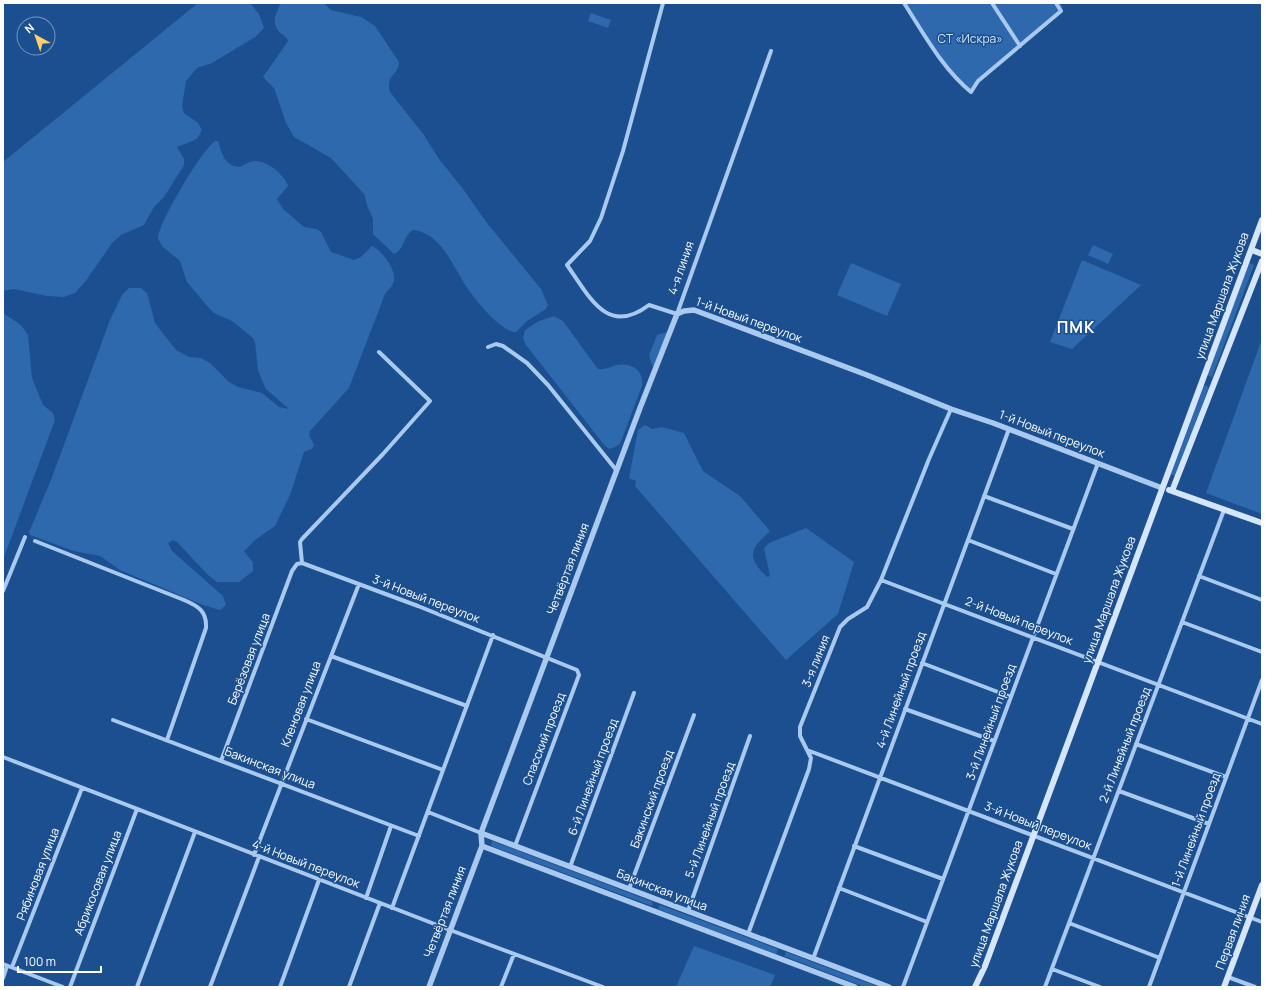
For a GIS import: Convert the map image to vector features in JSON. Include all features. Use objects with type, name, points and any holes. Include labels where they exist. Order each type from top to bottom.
[{"type":"main road","name":"улица Маршала Жукова","points":[[975,987],[985,966],[1032,835],[1262,220]]},
{"type":"main road","points":[[1252,250],[1262,254]]},
{"type":"main road","name":"улица Маршала Жукова","points":[[1172,491],[1262,261]]},
{"type":"main road","points":[[1203,378],[1214,383]]},
{"type":"main road","points":[[1162,488],[1262,523]]},
{"type":"main road","name":"Первая линия","points":[[1224,987],[1262,885]]},
{"type":"street","name":"1-й Новый переулок","points":[[663,3],[623,151],[600,218],[590,241],[566,265],[596,305],[614,317],[636,313],[649,305],[678,314],[684,310],[694,310],[1162,488]]},
{"type":"street","points":[[904,3],[955,79],[971,92],[978,81],[1061,11],[1056,3]]},
{"type":"street","points":[[992,3],[1020,46]]},
{"type":"street","name":"4-я линия","points":[[678,314],[706,230],[771,51]]},
{"type":"street","name":"Четвёртая линия","points":[[482,833],[617,471],[678,314]]},
{"type":"street","points":[[488,347],[496,344],[503,346],[527,363],[548,385],[617,471]]},
{"type":"street","points":[[300,564],[300,542],[302,539],[383,454],[430,401],[379,352]]},
{"type":"street","name":"3-я линия","points":[[748,934],[809,769],[811,758],[800,736],[800,727],[840,627],[848,619],[867,607],[881,580],[951,409]]},
{"type":"street","name":"4-й Линейный проезд","points":[[813,959],[1009,429]]},
{"type":"street","name":"3-й Линейный проезд","points":[[903,987],[1098,463]]},
{"type":"street","points":[[984,496],[1073,529]]},
{"type":"street","name":"2-й Линейный проезд","points":[[1045,987],[1224,510]]},
{"type":"street","points":[[3,591],[25,537]]},
{"type":"street","points":[[35,540],[198,606],[205,614],[206,628],[167,740]]},
{"type":"street","points":[[968,540],[1056,574]]},
{"type":"street","name":"3-й Новый переулок","points":[[300,564],[359,584],[493,635],[547,658]]},
{"type":"street","name":"Берёзовая улица","points":[[221,761],[292,572],[300,564]]},
{"type":"street","points":[[1199,576],[1262,600]]},
{"type":"street","name":"2-й Новый переулок","points":[[881,580],[1262,724]]},
{"type":"street","name":"Кленовая улица","points":[[254,855],[359,584]]},
{"type":"street","points":[[1182,622],[1262,652]]},
{"type":"street","points":[[392,908],[493,635]]},
{"type":"street","points":[[331,656],[467,706]]},
{"type":"street","name":"Спасский проезд","points":[[515,846],[579,675],[574,667],[547,658]]},
{"type":"street","points":[[922,663],[1010,697]]},
{"type":"street","name":"1-й Линейный проезд","points":[[1149,987],[1262,680]]},
{"type":"street","name":"6-й Линейный проезд","points":[[570,867],[634,693]]},
{"type":"street","points":[[905,709],[994,742]]},
{"type":"street","name":"Бакинский проезд","points":[[629,889],[694,715]]},
{"type":"street","points":[[306,719],[443,770]]},
{"type":"street","name":"Бакинская улица","points":[[113,720],[419,836]]},
{"type":"street","name":"5-й Линейный проезд","points":[[688,911],[750,736]]},
{"type":"street","points":[[1136,744],[1226,777]]},
{"type":"street","name":"3-й Новый переулок","points":[[807,750],[1262,922]]},
{"type":"street","name":"4-й Новый переулок","points":[[3,756],[259,857],[603,987]]},
{"type":"street","name":"Рябиновая улица","points":[[12,967],[82,788]]},
{"type":"street","points":[[1119,791],[1209,824]]},
{"type":"street","name":"Абрикосовая улица","points":[[70,987],[137,810]]},
{"type":"street","name":"Бакинская улица","points":[[428,812],[889,987]]},
{"type":"street","points":[[366,898],[391,826]]},
{"type":"street","points":[[137,987],[195,832]]},
{"type":"street","points":[[482,833],[482,846]]},
{"type":"street","name":"Четвёртая линия","points":[[428,987],[482,846]]},
{"type":"street","name":"Бакинская улица","points":[[482,846],[855,987]]},
{"type":"street","points":[[854,846],[943,879]]},
{"type":"street","points":[[210,987],[259,857]]},
{"type":"street","points":[[280,987],[319,880]]},
{"type":"street","points":[[839,888],[927,922]]},
{"type":"street","points":[[653,910],[657,899]]},
{"type":"street","points":[[349,987],[380,903]]},
{"type":"street","points":[[1069,923],[1160,958]]},
{"type":"street","points":[[778,958],[782,947]]},
{"type":"street","points":[[501,987],[514,954]]},
{"type":"street","points":[[3,978],[5,965],[63,987]]},
{"type":"street","points":[[1052,969],[1100,987]]},
{"type":"street","points":[[1228,977],[1255,987]]},
{"type":"green space","points":[[198,3],[250,3],[259,14],[264,28],[255,37],[212,63],[197,68],[186,81],[182,106],[184,113],[198,123],[202,130],[197,139],[177,147],[184,159],[184,165],[164,197],[154,207],[144,225],[121,235],[113,242],[85,282],[75,293],[64,297],[47,296],[14,289],[3,291],[3,162]]},
{"type":"green space","points":[[281,3],[324,3],[331,10],[361,17],[375,26],[399,62],[397,70],[389,82],[390,92],[424,135],[439,159],[487,223],[541,289],[548,305],[546,309],[527,321],[516,332],[510,330],[495,320],[473,296],[444,250],[431,237],[422,232],[413,230],[407,236],[398,252],[394,254],[373,234],[373,219],[364,194],[331,158],[294,137],[286,123],[274,88],[263,77],[288,41],[286,37],[278,31],[275,22]]},
{"type":"green space","name":"СТ «Искра»","points":[[904,3],[1060,3],[1063,8],[980,79],[970,91],[945,67]]},
{"type":"green space","points":[[591,13],[611,20],[608,28],[588,21]]},
{"type":"green space","points":[[215,141],[218,141],[224,158],[230,164],[240,167],[250,162],[259,161],[275,169],[283,177],[288,186],[277,199],[283,209],[304,227],[317,229],[321,232],[331,252],[354,260],[361,257],[372,246],[385,257],[394,274],[392,286],[385,294],[349,388],[310,431],[309,435],[314,445],[312,449],[304,452],[290,495],[275,526],[255,540],[244,551],[253,563],[253,571],[239,582],[217,582],[208,575],[177,542],[173,540],[168,543],[172,551],[223,596],[226,605],[220,610],[203,605],[120,570],[100,556],[74,551],[30,535],[29,532],[51,480],[110,320],[122,295],[129,288],[141,288],[147,293],[155,323],[176,350],[189,357],[201,358],[210,363],[229,382],[238,387],[262,393],[279,407],[289,409],[266,389],[258,370],[255,343],[253,338],[232,321],[214,313],[208,307],[187,282],[180,261],[163,247],[158,239],[165,218],[182,187],[201,158]]},
{"type":"green space","points":[[1093,245],[1113,254],[1108,264],[1088,255]]},
{"type":"green space","points":[[1082,260],[1141,285],[1072,349],[1050,342]]},
{"type":"green space","points":[[851,263],[901,284],[887,316],[837,295]]},
{"type":"green space","points":[[1249,263],[1254,265],[1212,377],[1207,375]]},
{"type":"green space","points":[[3,313],[21,325],[28,335],[32,378],[43,405],[53,413],[55,420],[3,560]]},
{"type":"green space","points":[[554,316],[563,321],[598,369],[605,369],[622,364],[636,368],[641,376],[642,386],[620,444],[613,448],[609,449],[605,446],[526,345],[523,338],[525,330],[539,321]]},
{"type":"green space","points":[[667,332],[653,368],[649,355],[657,335]]},
{"type":"green space","points":[[1262,339],[1262,514],[1206,493]]},
{"type":"green space","points":[[1203,385],[1209,387],[1175,476],[1170,474]]},
{"type":"green space","points":[[645,425],[652,429],[662,427],[684,433],[703,471],[740,496],[770,531],[758,543],[753,553],[753,558],[756,564],[767,577],[770,576],[764,548],[769,543],[806,528],[854,562],[838,614],[786,660],[635,486],[636,481],[629,478],[638,430]]},
{"type":"green space","points":[[492,841],[653,902],[652,906],[491,846]]},
{"type":"green space","points":[[660,905],[778,949],[776,954],[658,909]]},
{"type":"green space","points":[[694,946],[775,975],[770,987],[676,987]]},
{"type":"green space","points":[[786,952],[879,987],[865,987],[784,956]]},
{"type":"district","name":"ПМК","points":[[1076,327]]}]
